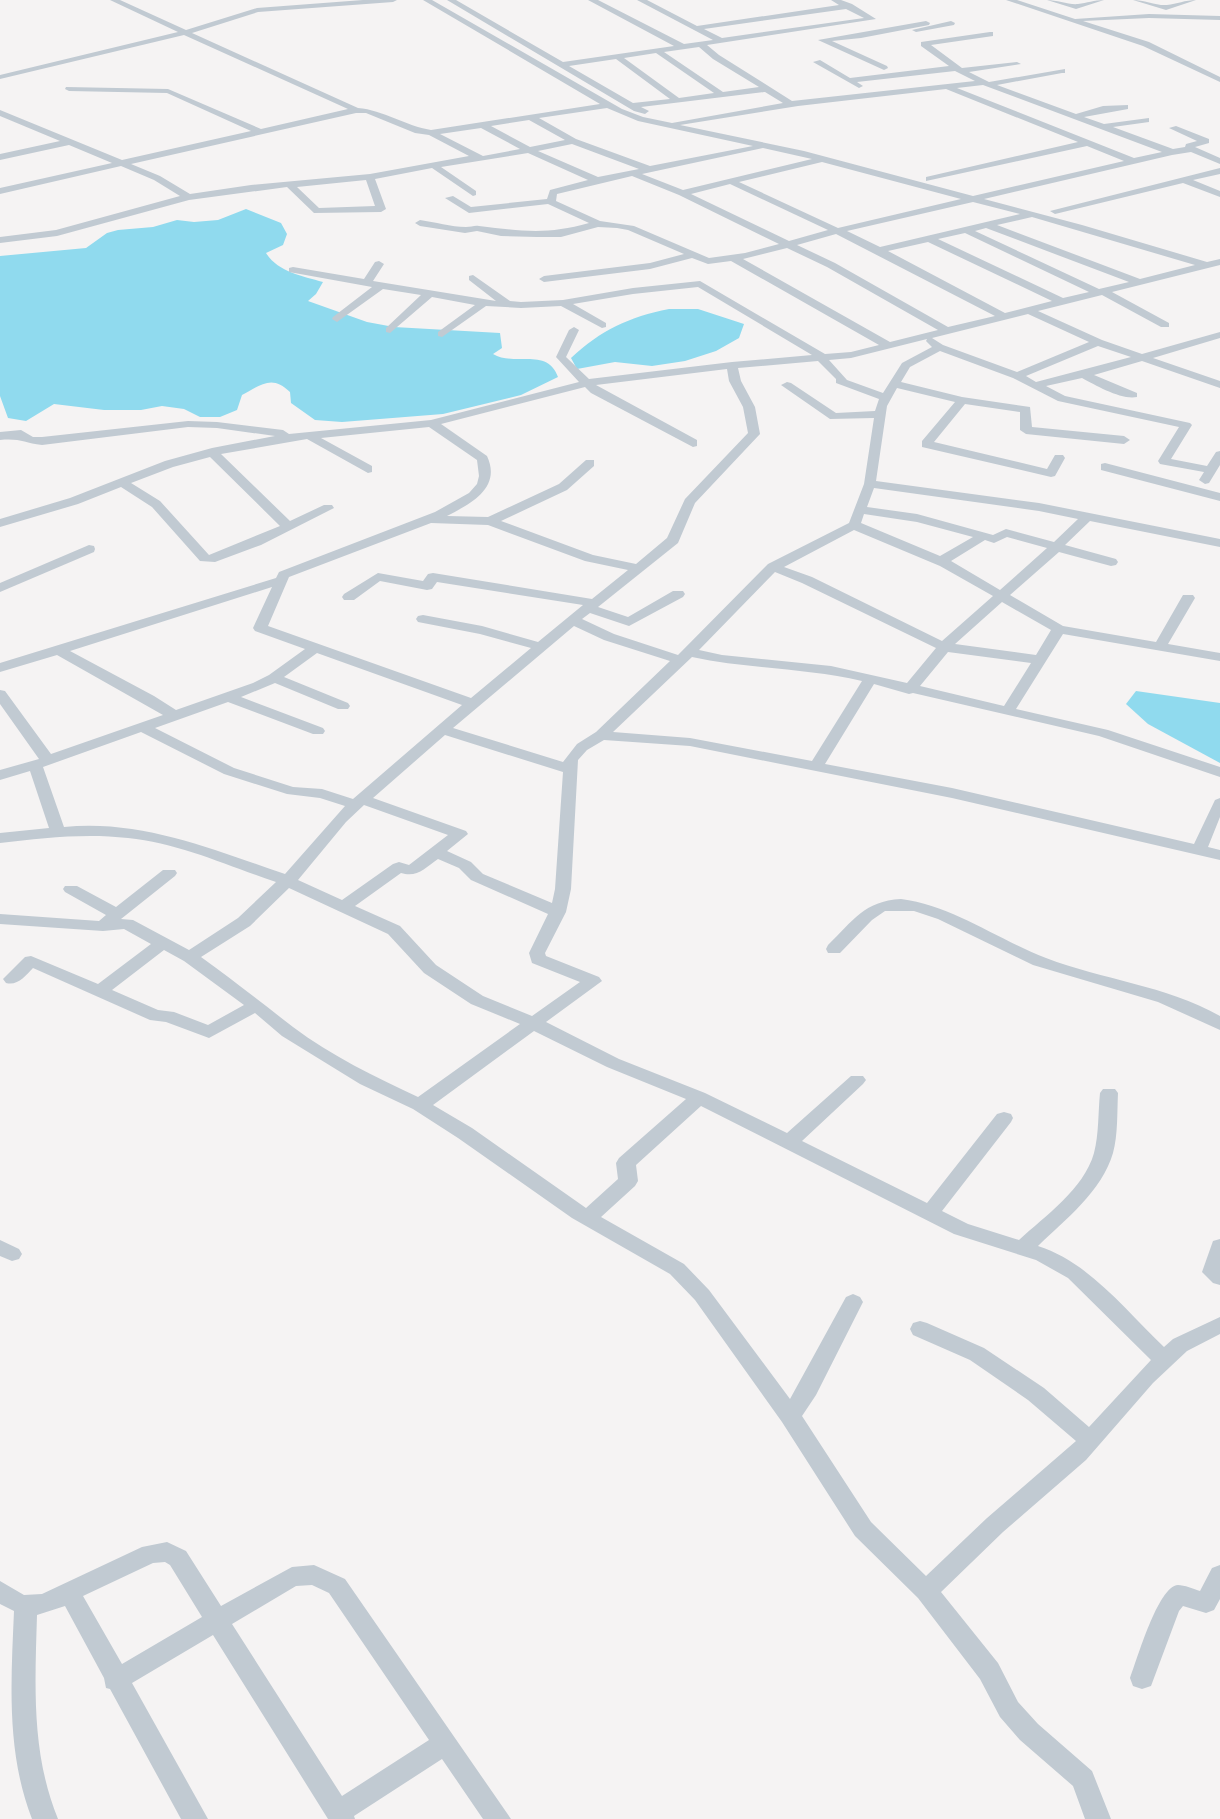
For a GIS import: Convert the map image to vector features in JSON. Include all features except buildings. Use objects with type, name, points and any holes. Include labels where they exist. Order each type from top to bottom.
[{"type":"street","points":[[114,0],[356,110]]},
{"type":"street","points":[[0,77],[225,22],[257,10],[393,0]]},
{"type":"street","points":[[427,0],[606,105],[641,119],[823,159],[1032,214],[1220,271]]},
{"type":"street","points":[[451,0],[630,104],[687,121],[878,166],[1151,238]]},
{"type":"street","points":[[592,0],[683,47]]},
{"type":"street","points":[[641,0],[721,41]]},
{"type":"street","points":[[541,68],[872,19],[835,0]]},
{"type":"street","points":[[1010,0],[1146,45],[1218,78]]},
{"type":"street","points":[[1051,0],[1076,7],[1100,0]]},
{"type":"street","points":[[1137,0],[1166,8],[1190,0]]},
{"type":"street","points":[[1150,0],[1173,6]]},
{"type":"street","points":[[798,4],[812,12]]},
{"type":"street","points":[[696,28],[849,6]]},
{"type":"street","points":[[1066,19],[1149,16],[1215,20]]},
{"type":"street","points":[[822,40],[926,22]]},
{"type":"street","points":[[895,29],[904,32],[951,23]]},
{"type":"street","points":[[800,30],[884,68]]},
{"type":"street","points":[[990,34],[924,44],[959,69],[986,83],[1172,152]]},
{"type":"street","points":[[702,45],[792,105]]},
{"type":"street","points":[[658,51],[722,95]]},
{"type":"street","points":[[618,57],[677,100]]},
{"type":"street","points":[[839,74],[944,59]]},
{"type":"street","points":[[817,62],[872,95]]},
{"type":"street","points":[[850,80],[1017,64]]},
{"type":"street","points":[[666,124],[792,105],[986,83],[1062,71]]},
{"type":"street","points":[[945,86],[1136,162]]},
{"type":"street","points":[[69,89],[168,91],[260,132]]},
{"type":"street","points":[[431,133],[606,105],[677,100],[766,89]]},
{"type":"street","points":[[1077,116],[1103,109],[1125,107]]},
{"type":"street","points":[[0,192],[356,110],[367,111],[418,131],[431,133],[482,159],[573,141]]},
{"type":"street","points":[[2,116],[157,178],[188,197]]},
{"type":"street","points":[[530,117],[573,141],[651,171]]},
{"type":"street","points":[[1105,126],[1146,120]]},
{"type":"street","points":[[481,124],[530,150],[597,180]]},
{"type":"street","points":[[1173,128],[1206,141],[1189,146],[1192,149]]},
{"type":"street","points":[[0,157],[69,142]]},
{"type":"street","points":[[928,179],[1087,143]]},
{"type":"street","points":[[551,201],[553,192],[556,190],[766,146]]},
{"type":"street","points":[[450,198],[469,210],[551,201],[598,224],[632,228],[708,261],[733,258],[836,231],[1172,152],[1192,149],[1220,161]]},
{"type":"street","points":[[682,193],[838,156]]},
{"type":"street","points":[[0,240],[57,233],[188,197],[370,177],[479,157]]},
{"type":"street","points":[[434,166],[473,193]]},
{"type":"street","points":[[863,171],[878,166]]},
{"type":"street","points":[[879,250],[1220,171]]},
{"type":"street","points":[[635,174],[682,193],[831,265],[949,332]]},
{"type":"street","points":[[290,185],[317,211],[381,209],[370,177]]},
{"type":"street","points":[[1182,179],[1220,194]]},
{"type":"street","points":[[730,182],[879,250],[1007,318]]},
{"type":"street","points":[[559,220],[579,216]]},
{"type":"street","points":[[420,223],[465,230],[477,228],[507,233],[550,234],[598,224]]},
{"type":"street","points":[[987,225],[1139,282]]},
{"type":"street","points":[[966,231],[1102,292],[1165,325]]},
{"type":"street","points":[[928,238],[1064,303]]},
{"type":"street","points":[[1171,244],[1220,261]]},
{"type":"street","points":[[544,279],[650,266],[692,255]]},
{"type":"street","points":[[733,258],[888,346]]},
{"type":"street","points":[[0,523],[74,501],[169,464],[212,452],[302,436],[431,423],[497,408],[587,383],[732,365],[851,355],[1032,312],[1220,261]]},
{"type":"street","points":[[366,283],[379,264]]},
{"type":"street","points":[[293,270],[484,303],[507,304],[563,303],[633,291],[700,284],[822,358],[842,379],[840,381],[886,398]]},
{"type":"street","points":[[473,278],[507,304]]},
{"type":"street","points":[[336,319],[381,285]]},
{"type":"street","points":[[390,330],[430,294]]},
{"type":"street","points":[[442,334],[484,303]]},
{"type":"street","points":[[563,303],[602,325]]},
{"type":"street","points":[[1032,312],[1098,342],[1220,385]]},
{"type":"street","points":[[574,330],[561,357],[595,391],[693,443]]},
{"type":"street","points":[[1036,385],[1084,374],[1220,335]]},
{"type":"street","points":[[926,337],[939,347],[1017,376],[1062,399],[1186,425],[1164,461],[1210,470]]},
{"type":"street","points":[[1017,376],[1098,342]]},
{"type":"street","points":[[420,1105],[592,981],[538,959],[537,953],[558,912],[563,889],[571,759],[582,747],[601,735],[685,656],[773,567],[854,525],[870,484],[880,414],[886,398],[906,365],[939,347]]},
{"type":"street","points":[[190,957],[244,921],[288,881],[340,819],[442,729],[674,540],[689,502],[754,434],[749,408],[735,381],[732,365]]},
{"type":"street","points":[[1084,374],[1102,384],[1134,395]]},
{"type":"street","points":[[1207,380],[1220,374]]},
{"type":"street","points":[[894,384],[962,399],[1026,409],[1026,430],[1124,440]]},
{"type":"street","points":[[787,385],[834,417],[880,414]]},
{"type":"street","points":[[962,399],[926,444],[1051,472],[1059,458]]},
{"type":"street","points":[[431,423],[483,459],[485,478],[483,486],[475,494],[428,520],[284,575],[260,628],[473,704]]},
{"type":"street","points":[[0,436],[21,434],[30,440],[42,441],[188,424],[225,426],[302,436],[368,469]]},
{"type":"street","points":[[212,452],[288,526]]},
{"type":"street","points":[[1200,491],[1220,455]]},
{"type":"street","points":[[490,521],[563,487],[590,463]]},
{"type":"street","points":[[1105,467],[1220,498]]},
{"type":"street","points":[[121,482],[156,504],[205,558],[210,559],[328,508]]},
{"type":"street","points":[[870,484],[975,497],[1220,543]]},
{"type":"street","points":[[860,510],[917,518],[994,539],[1005,533],[1111,562]]},
{"type":"street","points":[[909,690],[944,647],[1003,596],[1087,517]]},
{"type":"street","points":[[428,520],[490,521],[596,559],[638,568]]},
{"type":"street","points":[[854,525],[941,561],[1059,629],[1220,657]]},
{"type":"street","points":[[941,561],[983,536]]},
{"type":"street","points":[[0,588],[89,549]]},
{"type":"street","points":[[773,567],[807,580],[909,632],[944,647],[1039,660]]},
{"type":"street","points":[[349,597],[378,577],[427,586],[433,577],[591,606],[629,622],[678,594]]},
{"type":"street","points":[[0,668],[282,579]]},
{"type":"street","points":[[1160,646],[1188,598]]},
{"type":"street","points":[[423,619],[482,630],[541,647]]},
{"type":"street","points":[[573,620],[609,637],[685,656],[831,670],[869,681],[1103,733],[1220,772]]},
{"type":"street","points":[[1007,712],[1059,629]]},
{"type":"street","points":[[0,775],[42,763],[173,715],[229,698],[274,678],[316,647]]},
{"type":"street","points":[[59,650],[149,699],[173,715]]},
{"type":"street","points":[[274,678],[343,706]]},
{"type":"street","points":[[816,767],[869,681]]},
{"type":"street","points":[[0,694],[42,763],[58,832]]},
{"type":"street","points":[[229,698],[318,731]]},
{"type":"street","points":[[142,727],[229,771],[292,791],[322,794],[359,802],[460,834],[411,871],[399,867],[344,906]]},
{"type":"street","points":[[442,729],[570,769]]},
{"type":"street","points":[[601,735],[690,742],[952,793],[1220,855]]},
{"type":"street","points":[[1199,850],[1208,831],[1210,819],[1220,804]]},
{"type":"street","points":[[0,838],[58,832],[128,833],[176,842],[288,881],[344,906],[394,930],[430,969],[477,1000],[533,1023],[613,1063],[699,1097],[961,1229],[1042,1255],[1075,1273],[1164,1360]]},
{"type":"street","points":[[436,852],[465,865],[477,877],[558,912]]},
{"type":"street","points":[[110,920],[169,873]]},
{"type":"street","points":[[71,889],[110,920]]},
{"type":"street","points":[[834,949],[876,908],[898,905],[926,909],[1035,959],[1062,969],[1166,998],[1188,1006],[1220,1024]]},
{"type":"street","points":[[0,918],[110,920],[127,924],[164,943],[190,957],[256,1005],[288,1032],[366,1080],[420,1105],[465,1133],[588,1218],[677,1269],[702,1295],[790,1416],[864,1529],[926,1591],[989,1671],[1016,1716],[1029,1732],[1083,1779],[1098,1819]]},
{"type":"street","points":[[100,991],[164,943]]},
{"type":"street","points":[[12,979],[31,961],[156,1016],[168,1016],[209,1032],[256,1005]]},
{"type":"street","points":[[789,1142],[857,1080]]},
{"type":"street","points":[[1023,1248],[1057,1217],[1092,1176],[1103,1155],[1109,1093]]},
{"type":"street","points":[[588,1218],[628,1181],[629,1175],[625,1171],[626,1163],[699,1097]]},
{"type":"street","points":[[930,1213],[1004,1118]]},
{"type":"street","points":[[1220,1246],[1212,1272],[1220,1278]]},
{"type":"street","points":[[790,1416],[808,1389],[853,1302]]},
{"type":"street","points":[[926,1591],[995,1525],[1078,1454],[1180,1345],[1220,1325]]},
{"type":"street","points":[[920,1329],[977,1354],[1036,1394],[1090,1440]]},
{"type":"street","points":[[0,1591],[26,1606],[47,1605],[69,1592],[150,1554],[167,1552],[178,1558],[340,1816],[446,1743]]},
{"type":"street","points":[[115,1680],[292,1578],[314,1575],[337,1586],[498,1819]]},
{"type":"street","points":[[1142,1678],[1169,1606],[1178,1595],[1206,1604],[1220,1575]]},
{"type":"street","points":[[69,1592],[115,1680],[195,1819]]},
{"type":"street","points":[[26,1606],[23,1722],[36,1802],[45,1819]]},
{"type":"water","points":[[246,209],[281,223],[287,234],[283,245],[266,253],[277,265],[323,282],[316,294],[308,301],[367,322],[394,327],[500,333],[502,348],[493,354],[511,359],[538,360],[553,368],[558,377],[521,395],[443,414],[342,422],[315,420],[291,403],[290,392],[278,383],[272,382],[242,395],[237,410],[220,417],[200,417],[184,409],[162,406],[141,410],[104,410],[54,404],[26,421],[8,418],[0,396],[0,256],[86,248],[107,233],[118,230],[153,227],[177,220],[194,222],[218,220]]},
{"type":"water","points":[[669,309],[698,309],[744,324],[739,338],[716,351],[685,361],[652,366],[615,362],[577,369],[571,358],[605,332],[641,316]]},
{"type":"water","points":[[1136,691],[1220,703],[1220,763],[1148,724],[1126,704]]}]
